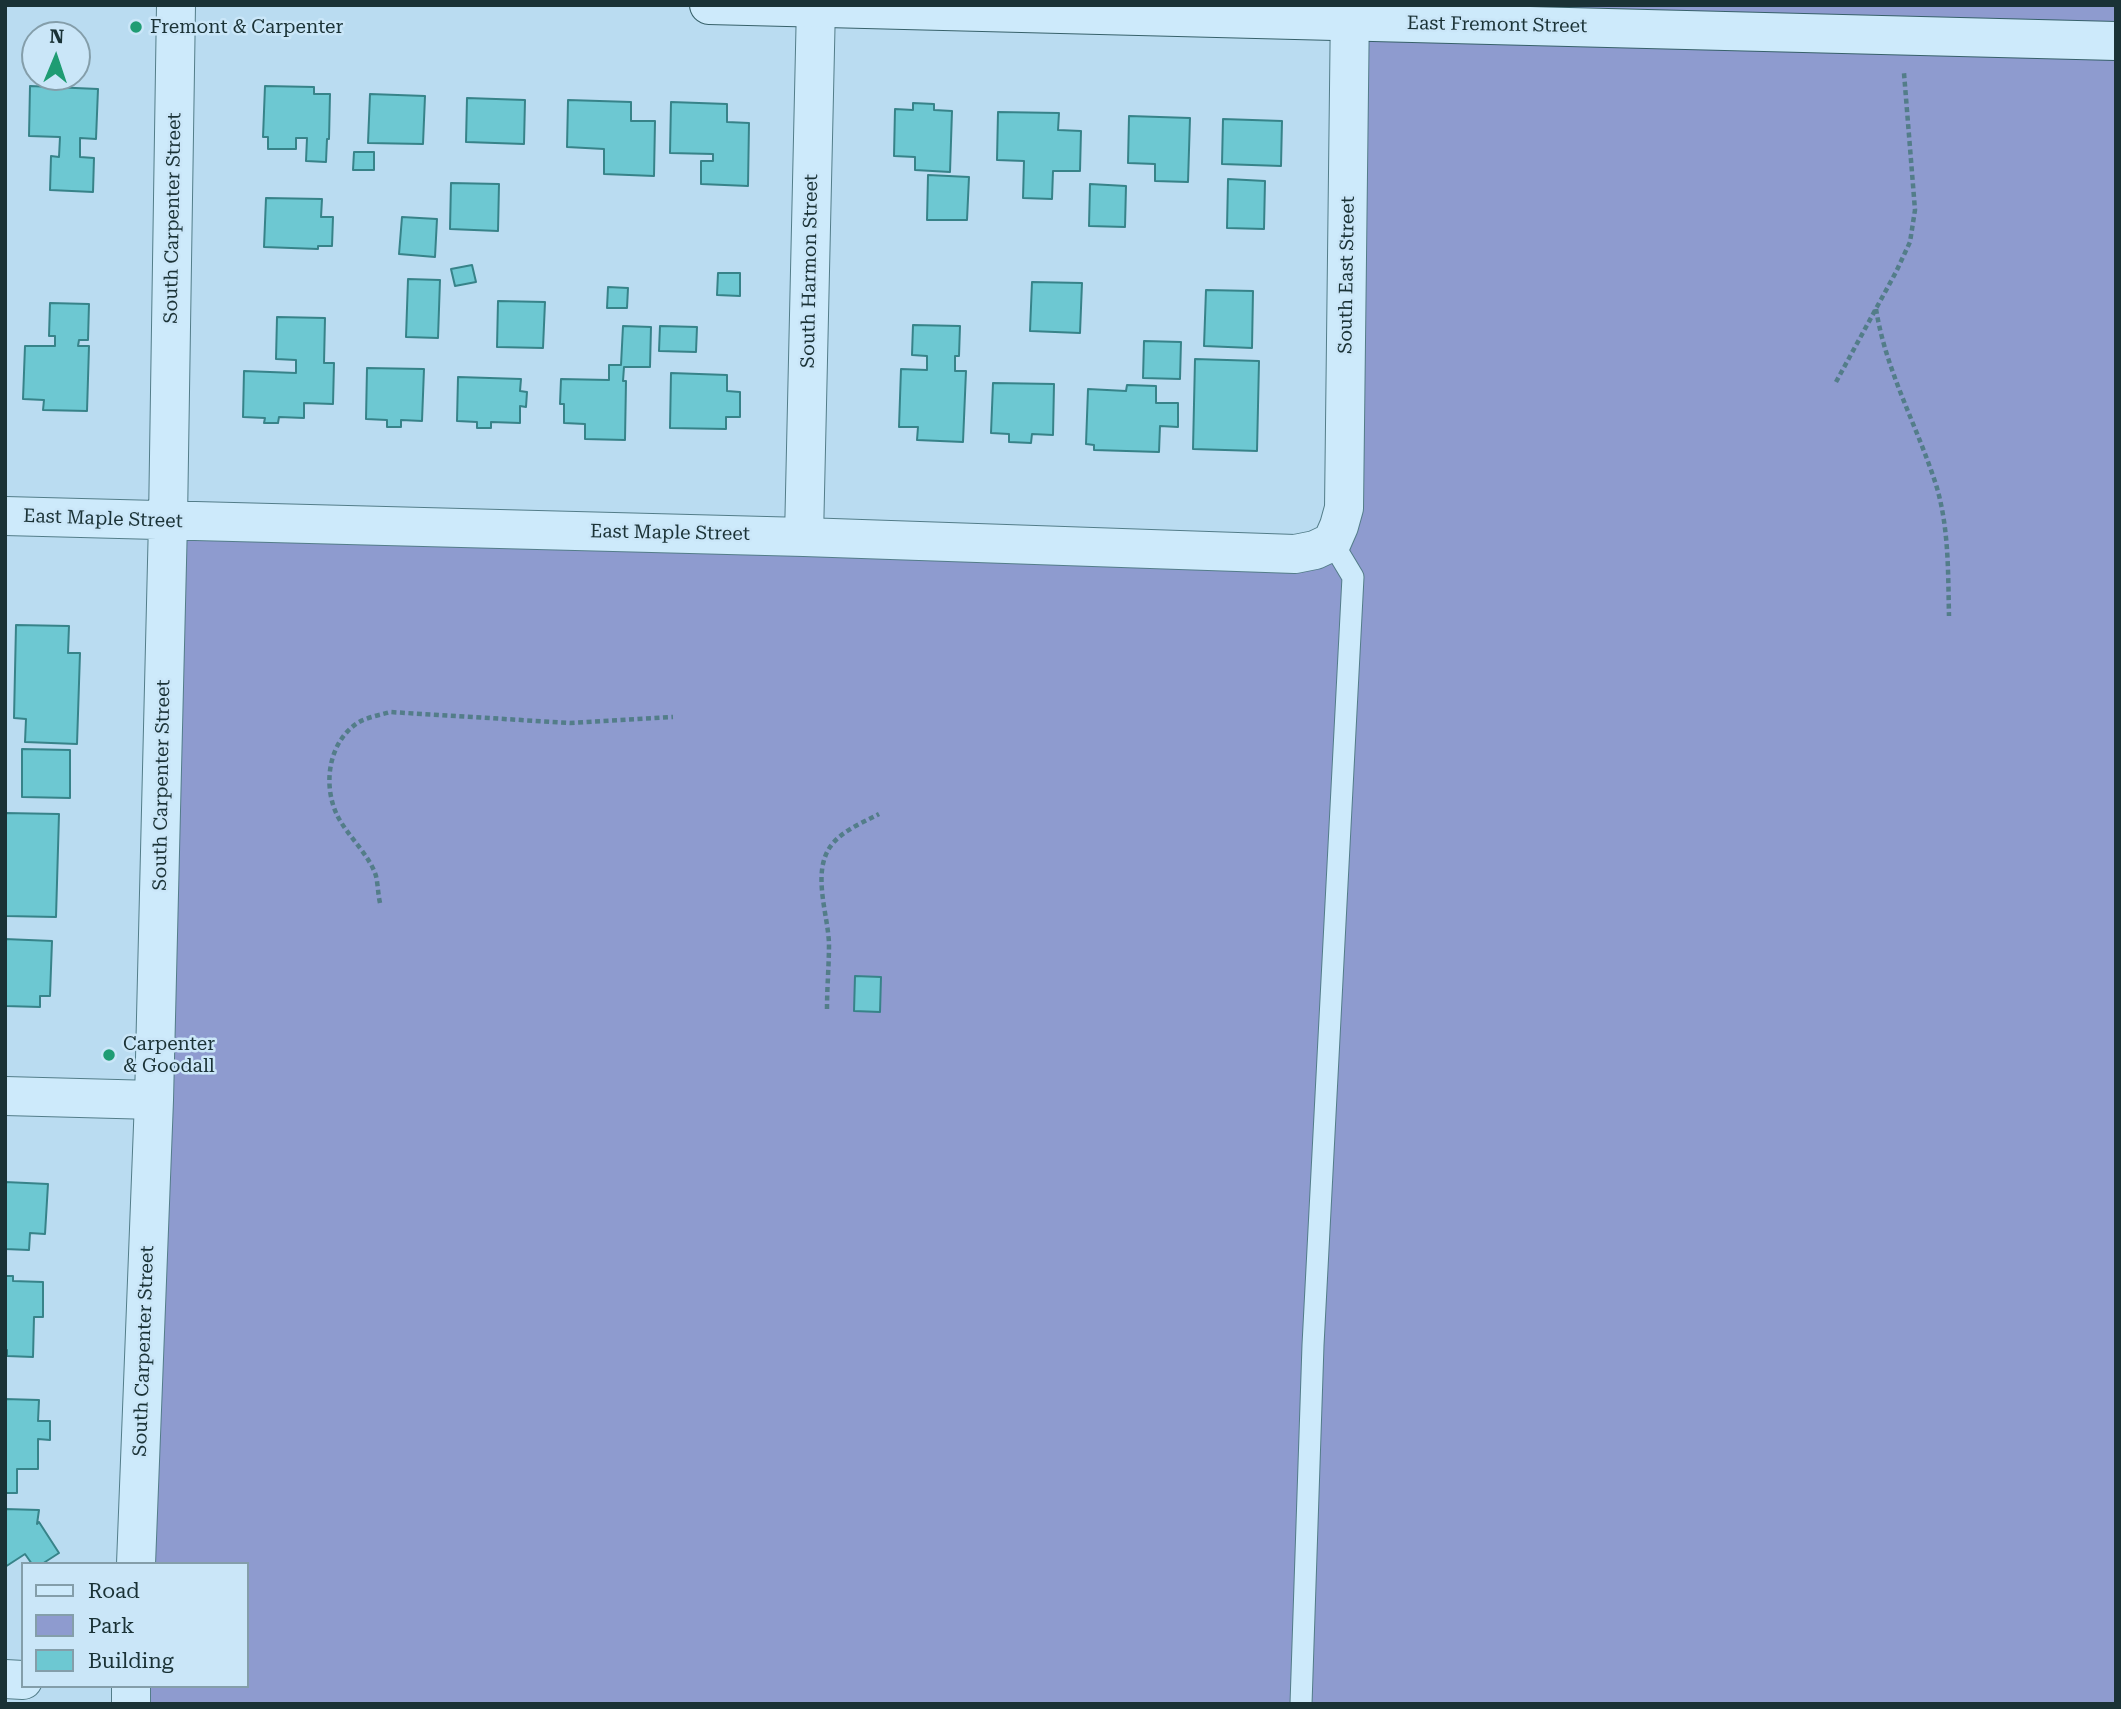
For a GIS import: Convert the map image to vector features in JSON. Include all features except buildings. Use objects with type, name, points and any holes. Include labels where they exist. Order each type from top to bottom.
[{"type":"street","name":"South Carpenter Street","points":[[136,1562],[154,1100],[168,520],[176,5]]},
{"type":"street","name":"East Fremont Street","points":[[709,5],[1350,13],[2116,41]]},
{"type":"street","name":"South Harmon Street","points":[[804,537],[816,7]]},
{"type":"street","name":"South East Street","points":[[1332,542],[1344,508],[1350,13]]},
{"type":"street","name":"East Maple Street","points":[[5,516],[804,537],[1295,554],[1315,550],[1332,542]]},
{"type":"street","points":[[5,1096],[154,1100]]},
{"type":"lane","points":[[1301,1704],[1313,1345],[1353,578],[1332,542]]},
{"type":"path","points":[[1836,382],[1910,242],[1915,210],[1904,79]]},
{"type":"path","points":[[1876,308],[1892,374],[1937,488],[1947,531],[1949,616]]},
{"type":"path","points":[[380,903],[375,874],[338,817],[328,777],[333,757],[345,733],[361,720],[390,712],[569,723],[673,717]]},
{"type":"path","points":[[827,1009],[829,942],[822,884],[823,863],[829,848],[842,834],[879,814]]},
{"type":"green space","points":[[1350,5],[2116,5],[2116,1704],[132,1704],[133,1688],[248,1688],[248,1562],[137,1562],[168,521],[1332,542]]},
{"type":"place","name":"Fremont & Carpenter","points":[[136,27]]},
{"type":"place","name":"Carpenter & Goodall","points":[[109,1055]]}]
